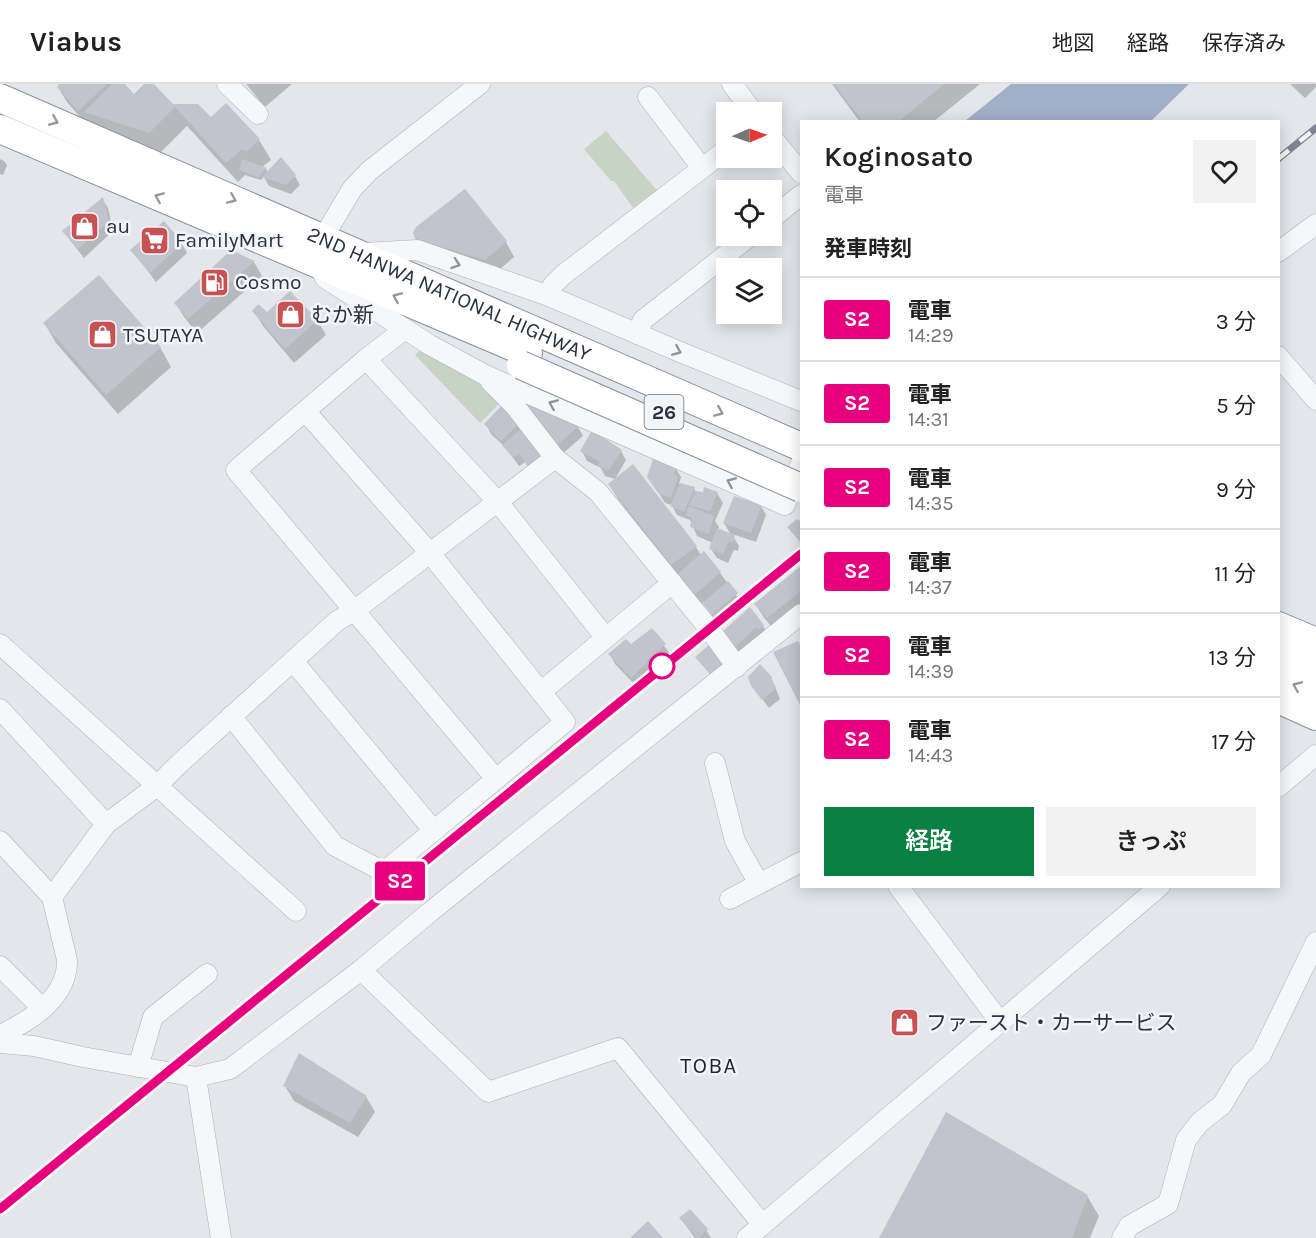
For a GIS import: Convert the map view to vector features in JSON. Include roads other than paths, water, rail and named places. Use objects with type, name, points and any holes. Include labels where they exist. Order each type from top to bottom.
[{"type":"highway","name":"2ND HANWA NATIONAL HIGHWAY","points":[[0,98],[320,251],[428,311],[525,359],[800,471]]},
{"type":"highway","name":"2ND HANWA NATIONAL HIGHWAY","points":[[0,129],[320,251],[358,253],[504,318],[527,311],[571,338],[800,447]]},
{"type":"highway","points":[[571,338],[800,426]]},
{"type":"highway","points":[[525,359],[800,488]]},
{"type":"highway","points":[[1280,627],[1316,642]]},
{"type":"highway","points":[[1280,654],[1316,670]]},
{"type":"highway","points":[[1280,680],[1298,706]]},
{"type":"street","points":[[0,90],[7,84]]},
{"type":"street","points":[[227,84],[258,114]]},
{"type":"street","points":[[480,84],[369,171],[352,189],[320,251],[325,278],[405,329],[485,375],[785,505],[800,466]]},
{"type":"street","points":[[732,84],[746,102]]},
{"type":"street","points":[[648,97],[702,168]]},
{"type":"street","points":[[782,149],[800,172]]},
{"type":"street","points":[[549,296],[553,285],[564,275],[716,158]]},
{"type":"street","points":[[782,210],[800,196]]},
{"type":"street","points":[[1280,251],[1316,224]]},
{"type":"street","points":[[637,334],[644,320],[737,246]]},
{"type":"street","points":[[358,253],[417,250],[549,296],[800,401]]},
{"type":"street","points":[[405,329],[366,359],[236,470],[496,778]]},
{"type":"street","points":[[366,359],[498,502],[605,637]]},
{"type":"street","points":[[1280,359],[1316,400]]},
{"type":"street","points":[[485,375],[515,406],[555,458],[598,492],[737,667]]},
{"type":"street","points":[[231,716],[335,846],[384,872],[565,722],[430,553],[306,412]]},
{"type":"street","points":[[52,897],[106,824],[157,786],[337,621],[355,610],[555,458]]},
{"type":"street","points":[[542,691],[672,583]]},
{"type":"street","points":[[0,1043],[34,1046],[196,1077],[230,1070],[361,970],[800,615]]},
{"type":"street","points":[[1280,615],[1316,631]]},
{"type":"street","points":[[0,644],[296,911]]},
{"type":"street","points":[[293,661],[434,831]]},
{"type":"street","points":[[0,709],[106,824]]},
{"type":"street","points":[[1280,785],[1316,755]]},
{"type":"street","points":[[715,764],[735,842],[759,884]]},
{"type":"street","points":[[0,842],[52,897],[67,969],[61,986],[43,1009],[0,1035]]},
{"type":"street","points":[[730,899],[800,863]]},
{"type":"street","points":[[900,888],[1000,1022]]},
{"type":"street","points":[[747,1238],[1158,888]]},
{"type":"street","points":[[1122,1238],[1129,1226],[1168,1204],[1186,1140],[1200,1122],[1222,1105],[1241,1072],[1261,1055],[1316,942]]},
{"type":"street","points":[[0,966],[43,1009]]},
{"type":"street","points":[[361,970],[488,1092],[618,1048],[763,1225]]},
{"type":"street","points":[[138,1067],[153,1017],[180,986],[207,974]]},
{"type":"street","points":[[196,1077],[221,1238]]},
{"type":"water","points":[[1011,84],[1189,84],[1152,120],[966,120]]},
{"type":"railway","points":[[1280,157],[1316,128]]},
{"type":"railway","points":[[0,1209],[800,555]]},
{"type":"train","name":"S2","points":[[0,1209],[800,555]]},
{"type":"place","name":"au","points":[[85,226]]},
{"type":"place","name":"FamilyMart","points":[[154,240]]},
{"type":"place","name":"Cosmo","points":[[214,282]]},
{"type":"place","name":"むか新","points":[[290,315]]},
{"type":"place","name":"TSUTAYA","points":[[102,335]]},
{"type":"place","name":"ファースト・カーサービス","points":[[905,1023]]},
{"type":"district","name":"TOBA","points":[[709,1066]]}]
